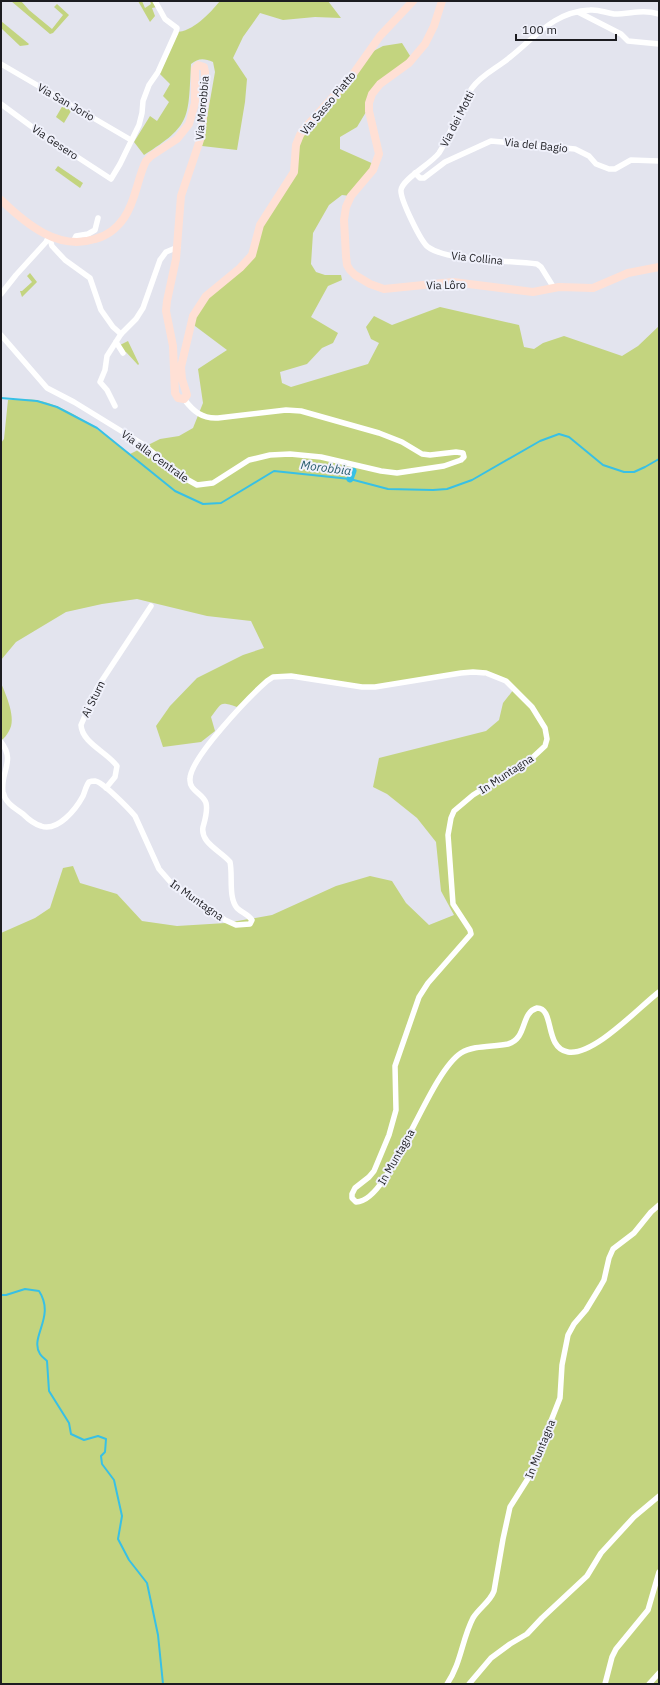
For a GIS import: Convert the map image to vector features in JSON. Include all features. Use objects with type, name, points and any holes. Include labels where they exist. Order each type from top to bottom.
[{"type":"street","points":[[131,140],[141,118],[143,101],[148,85],[158,72],[176,32],[176,28],[165,19],[155,1]]},
{"type":"street","name":"Via Sasso Piatto","points":[[183,399],[187,395],[181,375],[181,362],[191,322],[196,310],[206,296],[240,268],[252,255],[260,225],[294,172],[296,146],[301,132],[351,77],[385,30],[414,1]]},
{"type":"street","name":"Via Lôro","points":[[442,1],[434,26],[424,44],[409,63],[380,84],[372,94],[369,103],[379,151],[376,165],[351,196],[345,211],[346,262],[350,270],[355,275],[375,287],[389,290],[453,282],[528,292],[554,288],[596,287],[628,273],[659,267]]},
{"type":"street","name":"Via dei Motti","points":[[415,173],[429,164],[438,154],[448,138],[469,94],[478,82],[518,51],[542,28],[560,17],[592,10],[616,14],[642,11],[659,14]]},
{"type":"street","points":[[578,12],[621,34],[628,41],[659,44]]},
{"type":"street","name":"Via San Jorio","points":[[1,64],[131,140]]},
{"type":"street","name":"Via Morobbia","points":[[1,200],[27,224],[49,236],[73,242],[87,241],[103,236],[124,219],[131,204],[146,161],[177,139],[189,124],[195,103],[194,72],[196,67],[200,65],[204,67],[202,128],[199,146],[184,183],[181,196],[178,247],[166,305],[173,346],[175,393],[178,398],[183,399]]},
{"type":"street","name":"Via Gesero","points":[[1,104],[39,132],[111,179],[131,140]]},
{"type":"street","name":"Via del Bagio","points":[[415,173],[420,178],[424,178],[445,162],[491,141],[575,149],[589,156],[596,164],[609,169],[615,169],[631,160],[659,161]]},
{"type":"street","name":"Via Collina","points":[[415,173],[403,184],[400,192],[420,237],[426,245],[443,254],[458,257],[537,264],[541,266],[554,288]]},
{"type":"street","points":[[73,242],[76,236],[88,234],[95,230],[98,218]]},
{"type":"street","points":[[1,294],[46,242],[49,236]]},
{"type":"street","points":[[49,236],[52,246],[65,260],[90,278],[100,310],[113,327],[121,334]]},
{"type":"street","points":[[116,406],[100,380],[105,370],[107,356],[121,334],[136,319],[143,308],[160,260],[166,252],[178,247]]},
{"type":"street","name":"Via alla Centrale","points":[[1,335],[47,388],[74,402],[144,445],[181,476],[198,485],[213,483],[249,460],[270,455],[296,454],[322,457],[397,474],[436,468],[458,461],[464,457],[463,454],[458,452],[422,454],[402,442],[379,433],[301,411],[286,410],[218,418],[208,417],[197,414],[183,399]]},
{"type":"street","points":[[116,342],[123,353]]},
{"type":"street","name":"Ai Sturn","points":[[106,788],[115,776],[117,766],[86,738],[82,731],[81,725],[97,688],[151,606]]},
{"type":"street","name":"In Muntagna","points":[[1,742],[5,748],[8,759],[2,781],[5,798],[12,806],[42,826],[51,826],[64,820],[77,805],[89,782],[94,781],[100,783],[135,816],[160,869],[173,886],[202,903],[225,920],[236,925],[244,926],[250,924],[252,920],[249,915],[237,908],[233,899],[230,862],[204,838],[203,831],[207,808],[206,802],[190,785],[189,778],[203,752],[216,734],[267,681],[273,677],[291,676],[362,687],[375,687],[467,672],[486,673],[506,681],[523,697],[539,717],[545,728],[547,739],[545,746],[531,760],[474,795],[454,811],[451,818],[448,834],[454,904],[471,934],[428,983],[415,1006],[395,1066],[396,1107],[392,1126],[374,1170],[369,1177],[355,1188],[353,1192],[352,1198],[356,1202],[361,1202],[370,1196],[384,1180],[440,1076],[447,1066],[460,1054],[474,1048],[508,1044],[513,1042],[521,1033],[530,1012],[539,1008],[546,1012],[551,1035],[558,1046],[567,1052],[580,1050],[599,1042],[659,992]]},
{"type":"street","name":"In Muntagna","points":[[447,1684],[456,1668],[473,1619],[490,1598],[495,1589],[510,1507],[529,1477],[559,1402],[562,1365],[568,1335],[574,1324],[586,1310],[604,1280],[609,1258],[613,1249],[634,1233],[651,1212],[659,1205]]},
{"type":"street","points":[[469,1684],[491,1658],[510,1644],[523,1637],[588,1576],[601,1553],[634,1518],[659,1496]]},
{"type":"street","points":[[605,1684],[612,1657],[616,1649],[648,1610],[659,1572]]},
{"type":"street","points":[[649,1684],[659,1673]]},
{"type":"green space","points":[[11,1],[21,1],[29,10],[52,29],[63,15],[54,7],[57,4],[69,15],[53,33],[50,34]]},
{"type":"green space","points":[[138,1],[142,1],[145,8],[151,4],[150,1],[153,1],[157,7],[152,8],[155,16],[150,22]]},
{"type":"green space","points":[[220,1],[328,1],[341,18],[315,17],[283,20],[260,13],[243,37],[233,58],[247,79],[245,102],[237,150],[202,146],[215,72],[213,62],[201,59],[191,64],[187,109],[179,127],[160,145],[144,155],[134,142],[150,116],[157,121],[169,102],[163,96],[170,84],[158,72],[176,32],[189,29],[201,21]]},
{"type":"green space","points":[[1,21],[29,44],[20,46],[1,28]]},
{"type":"green space","points":[[402,43],[412,59],[377,87],[369,107],[357,127],[340,137],[340,149],[376,165],[351,196],[342,195],[329,205],[313,233],[311,264],[316,272],[325,275],[341,275],[342,280],[328,286],[311,317],[338,333],[333,343],[322,348],[307,364],[280,372],[282,383],[291,387],[368,364],[379,343],[371,339],[366,327],[374,316],[392,325],[440,307],[519,325],[524,347],[534,349],[543,343],[564,336],[622,356],[638,346],[659,326],[659,1684],[1,1684],[1,933],[35,918],[50,908],[63,868],[73,866],[80,883],[117,894],[142,921],[177,926],[226,923],[272,915],[336,886],[370,876],[392,881],[406,903],[429,925],[454,915],[441,891],[436,842],[417,818],[387,794],[373,787],[379,758],[486,731],[499,720],[503,703],[514,689],[506,681],[473,672],[375,687],[291,676],[273,677],[237,707],[221,704],[211,717],[215,731],[201,742],[163,747],[156,726],[170,706],[197,678],[243,655],[264,648],[251,621],[207,616],[137,599],[102,604],[66,612],[16,642],[1,660],[1,443],[4,439],[8,400],[36,400],[61,408],[110,438],[130,454],[160,439],[179,436],[193,428],[203,403],[198,369],[227,350],[191,323],[196,310],[246,263],[258,230],[292,177],[297,142],[366,55],[383,46]]},
{"type":"green space","points":[[63,105],[71,111],[64,123],[56,117]]},
{"type":"green space","points":[[58,166],[83,183],[80,188],[55,170]]},
{"type":"green space","points":[[30,273],[37,282],[22,297],[20,291],[32,282],[27,276]]},
{"type":"green space","points":[[128,341],[139,364],[138,365],[126,352],[124,353],[120,345]]},
{"type":"green space","points":[[1,683],[10,707],[12,720],[9,731],[1,741]]},
{"type":"waterway","name":"Morobbia","points":[[1,398],[37,401],[57,407],[97,428],[175,491],[203,504],[221,503],[274,471],[350,479],[388,489],[447,489],[472,480],[540,441],[559,434],[569,437],[603,465],[624,472],[634,472],[659,459]]},
{"type":"waterway","points":[[350,479],[353,471]]},
{"type":"waterway","points":[[1,1295],[6,1295],[25,1289],[39,1291],[45,1309],[37,1347],[40,1354],[47,1361],[49,1391],[69,1423],[71,1434],[84,1440],[98,1436],[106,1439],[105,1452],[101,1456],[102,1464],[114,1480],[122,1516],[118,1539],[129,1560],[147,1583],[158,1635],[163,1684]]}]
